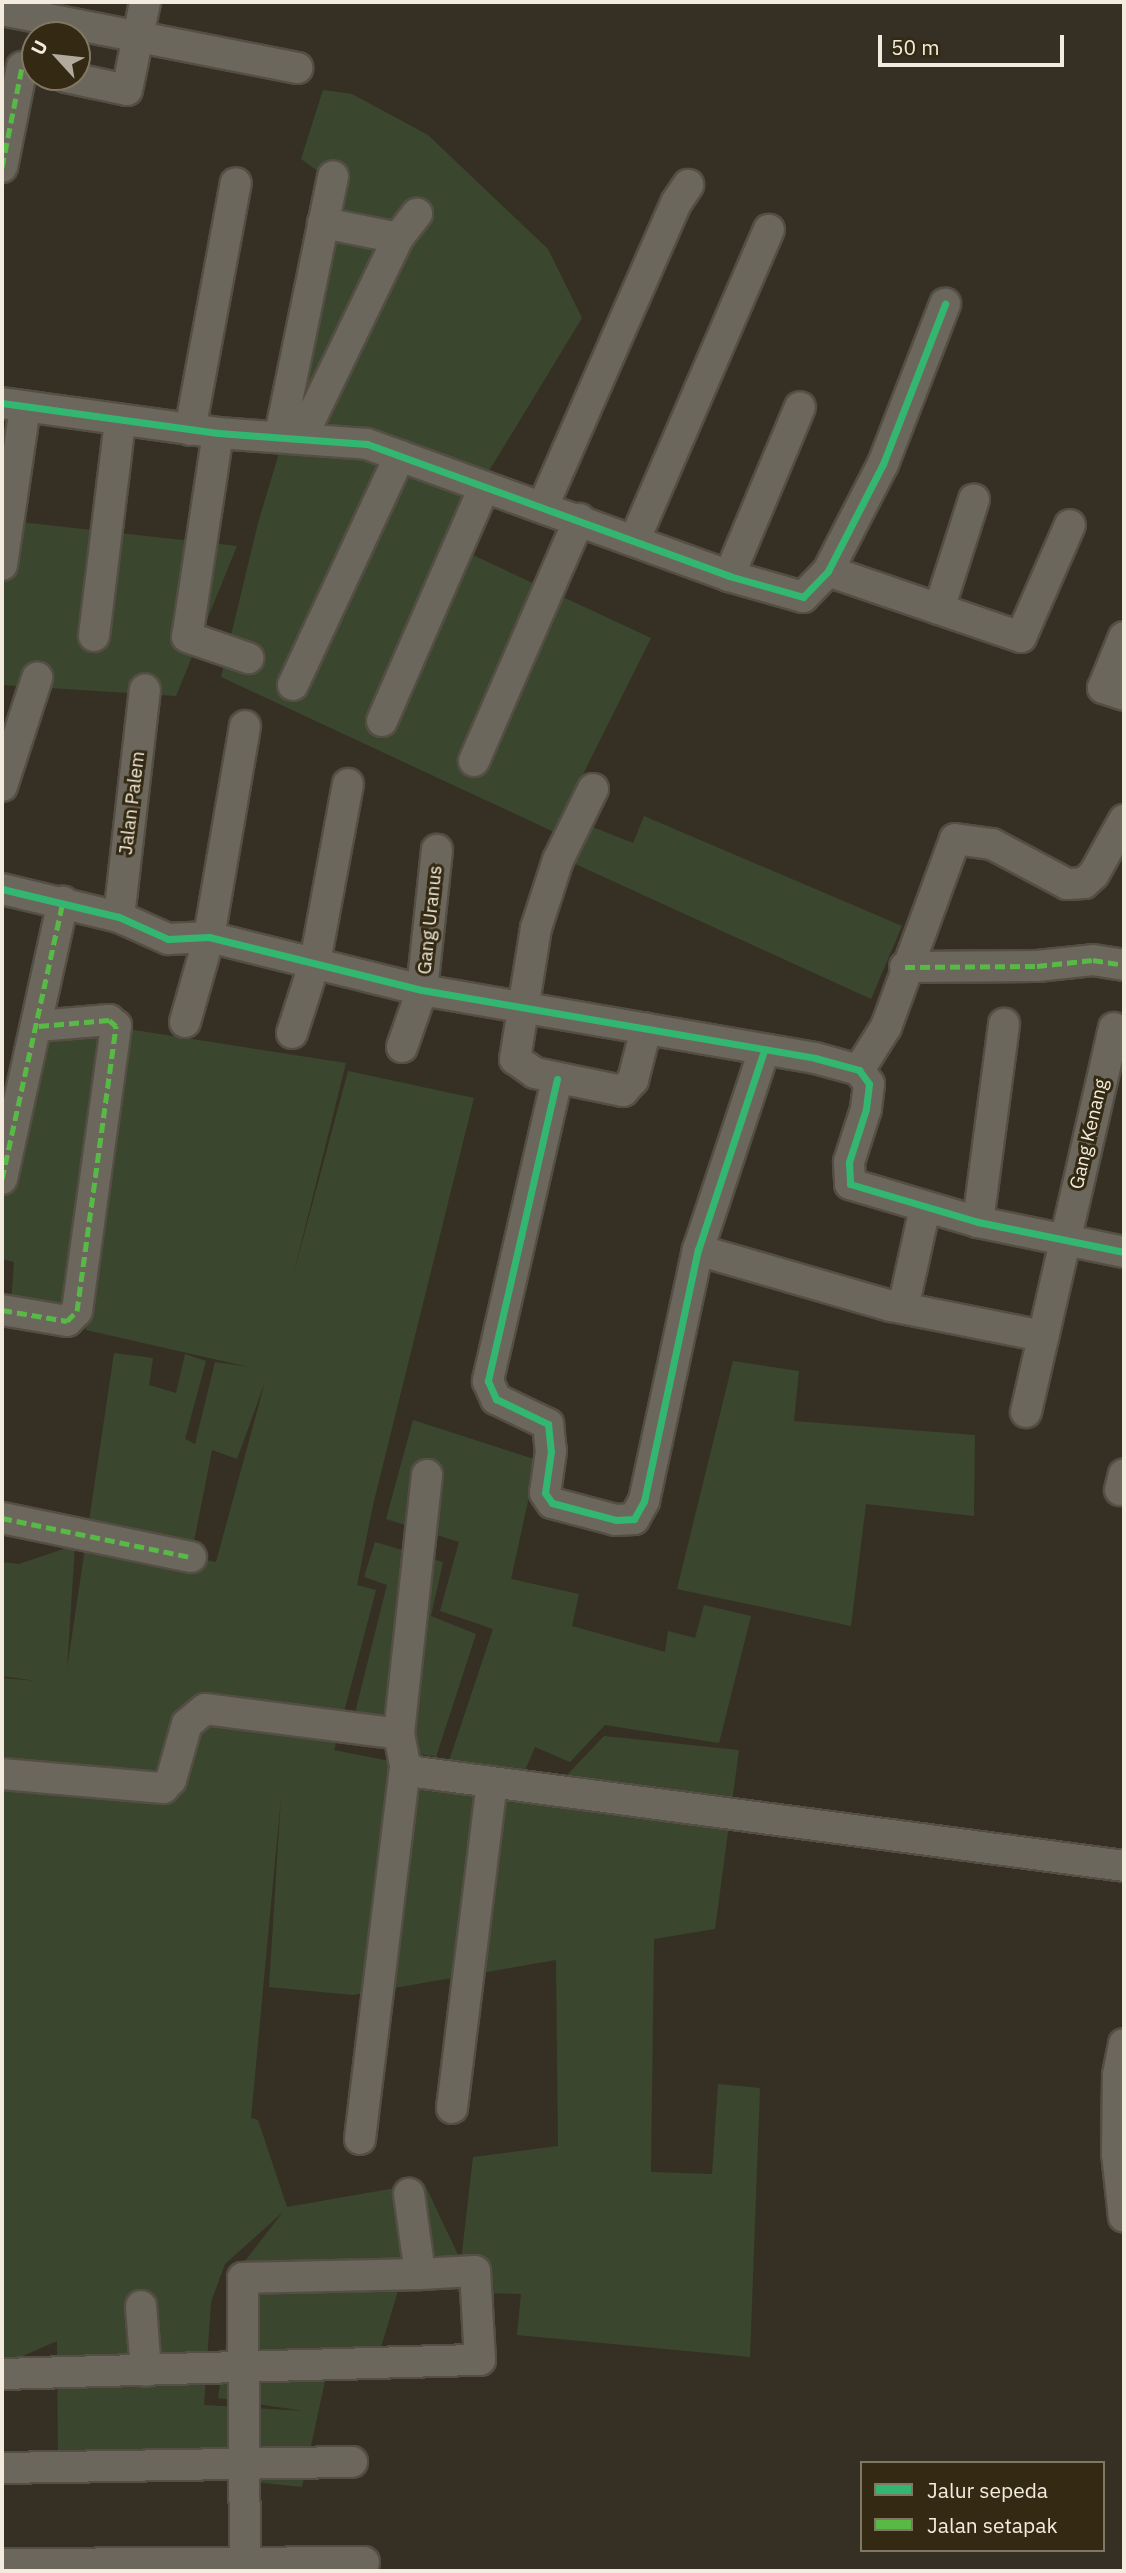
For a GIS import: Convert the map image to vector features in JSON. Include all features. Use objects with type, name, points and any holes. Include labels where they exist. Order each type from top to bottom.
[{"type":"street","points":[[91,82],[127,90],[145,2]]},
{"type":"street","points":[[2,10],[297,68]]},
{"type":"street","points":[[2,167],[20,67]]},
{"type":"street","points":[[291,436],[323,223],[333,176]]},
{"type":"street","points":[[236,183],[204,431],[187,637],[248,658]]},
{"type":"street","points":[[543,506],[676,203],[688,185]]},
{"type":"street","points":[[291,436],[398,238],[417,214]]},
{"type":"street","points":[[323,223],[398,238]]},
{"type":"street","points":[[635,539],[769,230]]},
{"type":"street","points":[[2,565],[14,405],[204,431],[368,444],[484,488],[635,539],[729,576],[803,597],[828,570],[883,464],[945,304]]},
{"type":"street","points":[[729,576],[800,407]]},
{"type":"street","points":[[94,636],[120,420]]},
{"type":"street","points":[[293,685],[400,456]]},
{"type":"street","points":[[382,721],[484,488]]},
{"type":"street","points":[[939,609],[974,499]]},
{"type":"street","points":[[474,761],[579,519]]},
{"type":"street","points":[[828,570],[1021,637],[1070,525]]},
{"type":"street","points":[[1124,637],[1103,688],[1124,695]]},
{"type":"street","points":[[2,786],[37,678]]},
{"type":"street","name":"Jalan Palem","points":[[119,917],[145,689]]},
{"type":"street","points":[[185,1022],[209,937],[245,726]]},
{"type":"street","points":[[292,1033],[315,962],[348,784]]},
{"type":"street","points":[[593,789],[547,894],[521,1007],[514,1052],[517,1065],[557,1079],[628,1089],[646,1028]]},
{"type":"street","points":[[859,1070],[886,1027],[905,967],[956,839],[992,844],[1067,884],[1084,883],[1094,874],[1124,820]]},
{"type":"street","name":"Gang Uranus","points":[[402,1046],[422,990],[438,850]]},
{"type":"street","points":[[2,889],[119,917],[168,939],[209,937],[422,990],[646,1028],[859,1070],[869,1084],[866,1109],[849,1162],[850,1184],[978,1222],[1124,1252]]},
{"type":"street","points":[[2,1179],[38,1026],[63,902]]},
{"type":"street","points":[[905,967],[1037,966],[1093,960],[1124,965]]},
{"type":"street","points":[[2,1310],[67,1321],[77,1311],[116,1026],[109,1020],[38,1026]]},
{"type":"street","points":[[978,1222],[1004,1024]]},
{"type":"street","name":"Gang Kenang","points":[[1026,1412],[1063,1241],[1114,1028]]},
{"type":"street","points":[[557,1079],[488,1381],[496,1399],[548,1423],[551,1451],[545,1493],[552,1503],[616,1520],[639,1516],[698,1250],[764,1050]]},
{"type":"street","points":[[903,1308],[925,1208]]},
{"type":"street","points":[[698,1250],[903,1308],[1043,1336]]},
{"type":"street","points":[[360,2139],[405,1766],[399,1734],[427,1475]]},
{"type":"street","points":[[2,1518],[191,1557]]},
{"type":"street","points":[[2,1774],[163,1788],[171,1780],[187,1724],[205,1709],[399,1734]]},
{"type":"street","points":[[405,1766],[416,1772],[1124,1866]]},
{"type":"street","points":[[452,2108],[492,1782]]},
{"type":"street","points":[[1124,2045],[1118,2076],[1117,2140],[1124,2217]]},
{"type":"street","points":[[409,2194],[420,2274]]},
{"type":"street","points":[[2,2374],[242,2369],[480,2360],[475,2271],[243,2278],[242,2369],[245,2568]]},
{"type":"street","points":[[141,2306],[146,2371]]},
{"type":"street","points":[[2,2468],[352,2462]]},
{"type":"street","points":[[2,2564],[245,2568],[364,2562]]},
{"type":"green space","points":[[323,90],[352,94],[428,135],[548,249],[582,318],[436,558],[447,543],[651,638],[554,832],[221,677],[258,523],[305,367],[323,175],[301,159]]},
{"type":"green space","points":[[2,520],[237,546],[176,696],[2,685]]},
{"type":"green space","points":[[644,816],[902,926],[871,999],[571,862],[590,826],[633,843]]},
{"type":"green space","points":[[111,1026],[69,1314],[11,1304],[14,1262],[2,1259],[2,1180],[42,1033]]},
{"type":"green space","points":[[128,1029],[346,1063],[292,1280],[348,1071],[474,1098],[373,1505],[357,1585],[376,1590],[334,1750],[550,1793],[604,1736],[739,1750],[715,1929],[654,1939],[651,2172],[712,2174],[718,2084],[760,2088],[750,2357],[517,2335],[521,2294],[457,2292],[461,2263],[404,2271],[372,2377],[327,2372],[302,2487],[58,2462],[57,2341],[2,2365],[2,1678],[37,1681],[2,1676],[2,1562],[19,1564],[75,1545],[67,1669],[114,1353],[153,1358],[149,1385],[176,1393],[185,1354],[206,1361],[185,1439],[195,1444],[215,1362],[249,1367],[86,1330]],"holes":[[[265,1382],[216,1562],[191,1557],[212,1450],[237,1459]],[[281,1797],[269,1987],[353,1995],[556,1960],[558,2146],[473,2157],[461,2261],[424,2183],[287,2207],[258,2120],[251,2118]],[[283,2212],[237,2271],[218,2398],[304,2411],[204,2405],[211,2302],[225,2264]]]},
{"type":"green space","points":[[733,1361],[799,1371],[794,1421],[975,1435],[974,1516],[866,1504],[851,1626],[677,1589]]},
{"type":"green space","points":[[413,1420],[537,1460],[511,1579],[579,1594],[572,1626],[665,1652],[668,1631],[695,1638],[704,1605],[751,1616],[719,1743],[605,1725],[570,1762],[535,1747],[520,1782],[448,1764],[493,1629],[440,1611],[459,1542],[386,1519]]},
{"type":"green space","points":[[375,1542],[443,1562],[431,1616],[476,1634],[436,1757],[348,1741],[387,1585],[364,1577]]},
{"type":"marked path","points":[[2,167],[21,72]]},
{"type":"marked path","points":[[2,1179],[63,902]]},
{"type":"marked path","points":[[905,967],[1037,966],[1093,960],[1124,965]]},
{"type":"marked path","points":[[2,1310],[67,1321],[77,1311],[116,1026],[109,1020],[38,1026]]},
{"type":"marked path","points":[[2,1518],[191,1557]]},
{"type":"cycle path","points":[[2,403],[218,433],[367,444],[729,576],[803,597],[828,571],[883,464],[945,304]]},
{"type":"cycle path","points":[[2,889],[119,917],[168,939],[209,937],[422,990],[815,1058],[859,1070],[869,1084],[866,1109],[849,1162],[850,1184],[978,1222],[1124,1252]]},
{"type":"cycle path","points":[[557,1079],[488,1381],[496,1399],[548,1424],[551,1451],[545,1493],[552,1503],[616,1520],[634,1519],[644,1501],[698,1250],[764,1050]]}]
